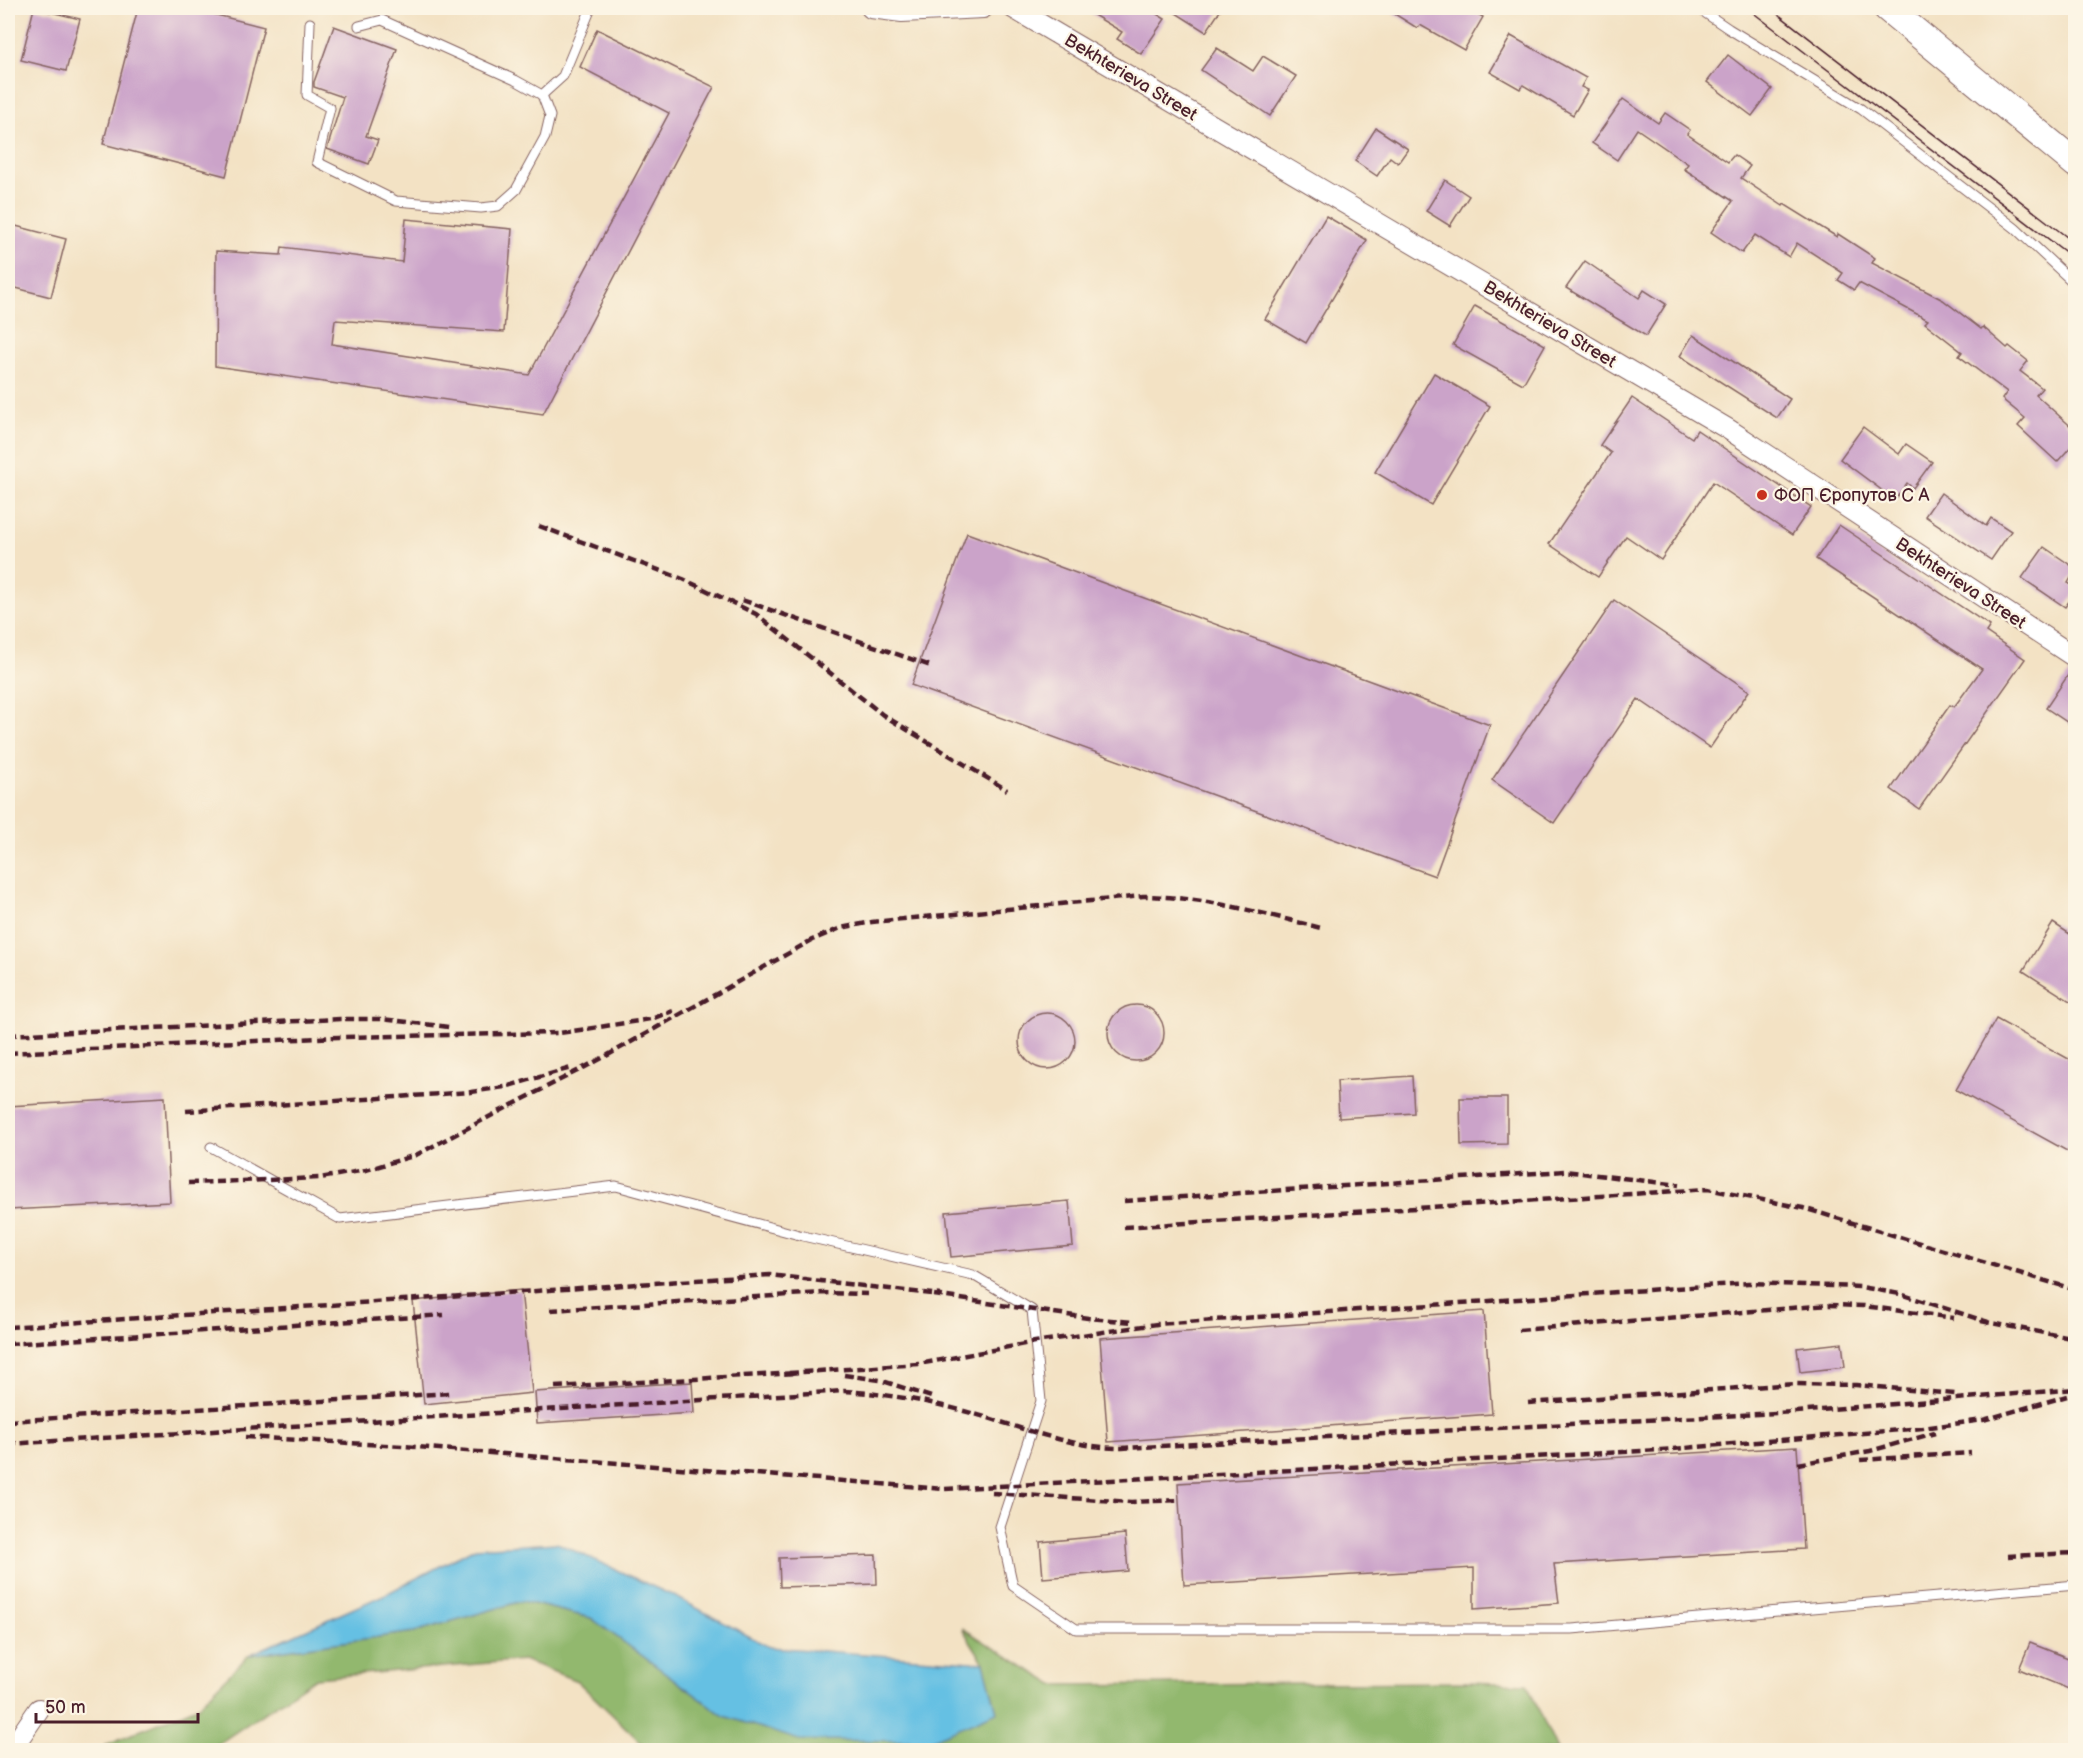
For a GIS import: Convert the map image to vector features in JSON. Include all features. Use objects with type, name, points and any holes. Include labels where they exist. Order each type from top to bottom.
[{"type":"main road","points":[[1887,8],[2076,164]]},
{"type":"street","points":[[871,8],[902,12],[983,8]]},
{"type":"street","name":"Bekhterieva Street","points":[[1013,8],[1728,429],[2076,658]]},
{"type":"street","points":[[11,1750],[39,1709]]},
{"type":"lane","points":[[542,95],[563,76],[591,8]]},
{"type":"lane","points":[[1698,8],[1861,109],[2014,228],[2076,285]]},
{"type":"lane","points":[[310,23],[307,96],[330,108],[317,162],[396,201],[481,208],[498,206],[516,190],[545,138],[550,116],[542,95],[515,80],[382,20],[359,26]]},
{"type":"lane","points":[[210,1147],[340,1219],[616,1186],[803,1236],[973,1275],[1032,1310],[1041,1401],[1000,1527],[1013,1586],[1076,1629],[1572,1629],[2076,1585]]},
{"type":"green space","points":[[522,1601],[591,1618],[724,1716],[997,1712],[984,1663],[962,1628],[1054,1685],[1466,1682],[1527,1684],[1557,1750],[649,1750],[577,1681],[524,1660],[316,1678],[209,1750],[107,1750],[105,1745],[197,1707],[249,1655],[414,1632]]},
{"type":"water","points":[[557,1543],[678,1598],[769,1647],[984,1663],[997,1712],[929,1741],[799,1740],[724,1716],[591,1618],[522,1601],[414,1632],[249,1655],[388,1593],[475,1548]]},
{"type":"building","points":[[34,8],[80,19],[66,71],[21,60]]},
{"type":"building","points":[[138,8],[189,8],[264,27],[226,176],[103,144]]},
{"type":"building","points":[[1082,8],[1147,8],[1165,19],[1141,54],[1117,39],[1122,32]]},
{"type":"building","points":[[1168,8],[1222,8],[1206,32]]},
{"type":"building","points":[[1385,8],[1467,8],[1483,17],[1464,50],[1420,25],[1417,28]]},
{"type":"building","points":[[334,26],[397,49],[366,136],[378,140],[369,164],[327,149],[343,97],[314,87],[314,82]]},
{"type":"building","points":[[597,29],[714,87],[543,414],[215,366],[216,251],[281,255],[282,247],[402,262],[406,219],[512,229],[504,332],[335,320],[332,344],[529,375],[669,113],[580,67]]},
{"type":"building","points":[[1511,36],[1586,78],[1581,87],[1588,90],[1573,115],[1523,85],[1520,89],[1490,72]]},
{"type":"building","points":[[1217,48],[1253,71],[1263,56],[1296,76],[1270,116],[1201,70]]},
{"type":"building","points":[[1728,55],[1772,89],[1752,116],[1707,82]]},
{"type":"building","points":[[1623,99],[1658,123],[1665,113],[1690,130],[1687,134],[1728,162],[1734,155],[1750,166],[1741,178],[1783,206],[1784,204],[1837,237],[1838,234],[1875,258],[1872,263],[1943,300],[1981,329],[1983,327],[2007,348],[2009,346],[2028,361],[2020,371],[2042,388],[2036,395],[2076,431],[2076,441],[2057,462],[2018,426],[2025,418],[2002,399],[2007,392],[1959,356],[1962,352],[1925,323],[1928,320],[1859,283],[1854,290],[1838,280],[1843,273],[1797,243],[1789,257],[1755,235],[1742,253],[1711,232],[1733,201],[1684,169],[1688,164],[1637,129],[1617,160],[1592,143]]},
{"type":"building","points":[[1376,128],[1408,149],[1398,163],[1390,157],[1377,176],[1355,161]]},
{"type":"building","points":[[1445,180],[1469,196],[1450,226],[1426,211]]},
{"type":"building","points":[[1326,216],[1367,240],[1306,343],[1265,319]]},
{"type":"building","points":[[8,224],[66,239],[51,297],[8,286]]},
{"type":"building","points":[[1585,261],[1639,298],[1644,290],[1666,304],[1646,336],[1566,288]]},
{"type":"building","points":[[1475,306],[1545,345],[1523,384],[1453,345]]},
{"type":"building","points":[[1693,335],[1790,399],[1777,418],[1680,356]]},
{"type":"building","points":[[1434,373],[1490,406],[1431,505],[1375,472]]},
{"type":"building","points":[[1632,398],[1692,438],[1697,430],[1811,507],[1792,535],[1713,482],[1661,560],[1626,536],[1598,577],[1549,544],[1611,453],[1600,445]]},
{"type":"building","points":[[1863,427],[1899,454],[1906,444],[1932,462],[1913,488],[1907,483],[1895,500],[1840,459]]},
{"type":"building","points":[[1941,493],[1986,526],[1991,518],[2011,531],[1991,560],[1925,516]]},
{"type":"building","points":[[1839,525],[1990,626],[1986,632],[2025,659],[1919,809],[1891,789],[1950,705],[1954,707],[1982,669],[1816,559]]},
{"type":"building","points":[[967,533],[1490,725],[1435,876],[911,685]]},
{"type":"building","points":[[2044,547],[2076,569],[2068,583],[2076,588],[2076,592],[2065,607],[2022,578]]},
{"type":"building","points":[[1614,600],[1749,691],[1710,748],[1638,699],[1554,823],[1492,780]]},
{"type":"building","points":[[2072,669],[2076,670],[2076,728],[2046,708]]},
{"type":"building","points":[[2053,923],[2076,938],[2076,1005],[2023,971]]},
{"type":"building","points":[[1130,1005],[1142,1005],[1156,1013],[1164,1027],[1162,1044],[1156,1053],[1142,1061],[1130,1061],[1113,1049],[1108,1039],[1108,1027],[1120,1010]]},
{"type":"building","points":[[1041,1013],[1053,1013],[1067,1021],[1075,1035],[1073,1052],[1067,1061],[1053,1069],[1041,1069],[1024,1057],[1019,1047],[1019,1035],[1031,1018]]},
{"type":"building","points":[[1996,1019],[2076,1063],[2076,1156],[1956,1090]]},
{"type":"building","points":[[1412,1076],[1414,1113],[1339,1118],[1337,1081]]},
{"type":"building","points":[[165,1097],[170,1202],[8,1210],[8,1106]]},
{"type":"building","points":[[1460,1098],[1507,1098],[1507,1144],[1461,1145]]},
{"type":"building","points":[[1069,1201],[1073,1246],[951,1257],[946,1212]]},
{"type":"building","points":[[521,1290],[532,1393],[424,1404],[413,1301]]},
{"type":"building","points":[[1484,1311],[1492,1414],[1108,1442],[1100,1338]]},
{"type":"building","points":[[1842,1343],[1845,1367],[1800,1372],[1797,1348]]},
{"type":"building","points":[[692,1382],[694,1413],[537,1423],[535,1392]]},
{"type":"building","points":[[1797,1447],[1804,1549],[1554,1564],[1559,1603],[1474,1609],[1474,1568],[1184,1585],[1178,1483]]},
{"type":"building","points":[[1125,1534],[1128,1571],[1043,1578],[1040,1542]]},
{"type":"building","points":[[876,1555],[877,1584],[780,1587],[779,1558]]},
{"type":"building","points":[[2030,1643],[2076,1661],[2076,1692],[2019,1669]]},
{"type":"tram line","points":[[1747,8],[2076,260]]},
{"type":"tram line","points":[[1770,8],[2076,244]]},
{"type":"railway","points":[[539,526],[683,579],[756,614],[883,715],[1007,790]]},
{"type":"railway","points":[[742,600],[931,666]]},
{"type":"railway","points":[[188,1183],[320,1178],[366,1170],[416,1155],[608,1055],[812,940],[841,928],[872,922],[1143,896],[1189,899],[1321,928]]},
{"type":"railway","points":[[8,1053],[339,1037],[560,1033],[651,1019],[673,1011]]},
{"type":"railway","points":[[8,1035],[340,1019],[382,1019],[449,1027]]},
{"type":"railway","points":[[186,1111],[471,1092],[505,1087],[571,1068]]},
{"type":"railway","points":[[1124,1201],[1565,1171],[1679,1185]]},
{"type":"railway","points":[[1124,1227],[1708,1189],[1803,1208],[2076,1290]]},
{"type":"railway","points":[[8,1327],[770,1275],[940,1295]]},
{"type":"railway","points":[[789,1373],[919,1364],[1035,1342],[1157,1324],[1748,1283],[1861,1287],[1900,1294],[1988,1322]]},
{"type":"railway","points":[[550,1310],[822,1293],[868,1294]]},
{"type":"railway","points":[[934,1295],[1088,1318],[1133,1322]]},
{"type":"railway","points":[[1519,1330],[1829,1305],[1864,1306],[1954,1318]]},
{"type":"railway","points":[[8,1344],[444,1315]]},
{"type":"railway","points":[[1981,1321],[2076,1339]]},
{"type":"railway","points":[[555,1387],[796,1373]]},
{"type":"railway","points":[[844,1375],[880,1380],[931,1397]]},
{"type":"railway","points":[[1528,1403],[1795,1384],[1856,1385],[1955,1394]]},
{"type":"railway","points":[[8,1444],[844,1391],[927,1402],[1066,1441],[1122,1448],[1796,1412],[2076,1389]]},
{"type":"railway","points":[[8,1421],[450,1393]]},
{"type":"railway","points":[[245,1437],[403,1446],[944,1489],[1661,1450],[1923,1428],[1983,1420],[2067,1396]]},
{"type":"railway","points":[[1798,1464],[1870,1451],[1935,1433]]},
{"type":"railway","points":[[2070,1446],[2076,1446]]},
{"type":"railway","points":[[1860,1460],[1971,1453]]},
{"type":"railway","points":[[992,1493],[1131,1502],[1180,1500]]},
{"type":"railway","points":[[2008,1556],[2076,1553]]},
{"type":"place","name":"ФОП Єропутов С А","points":[[1762,495]]}]
